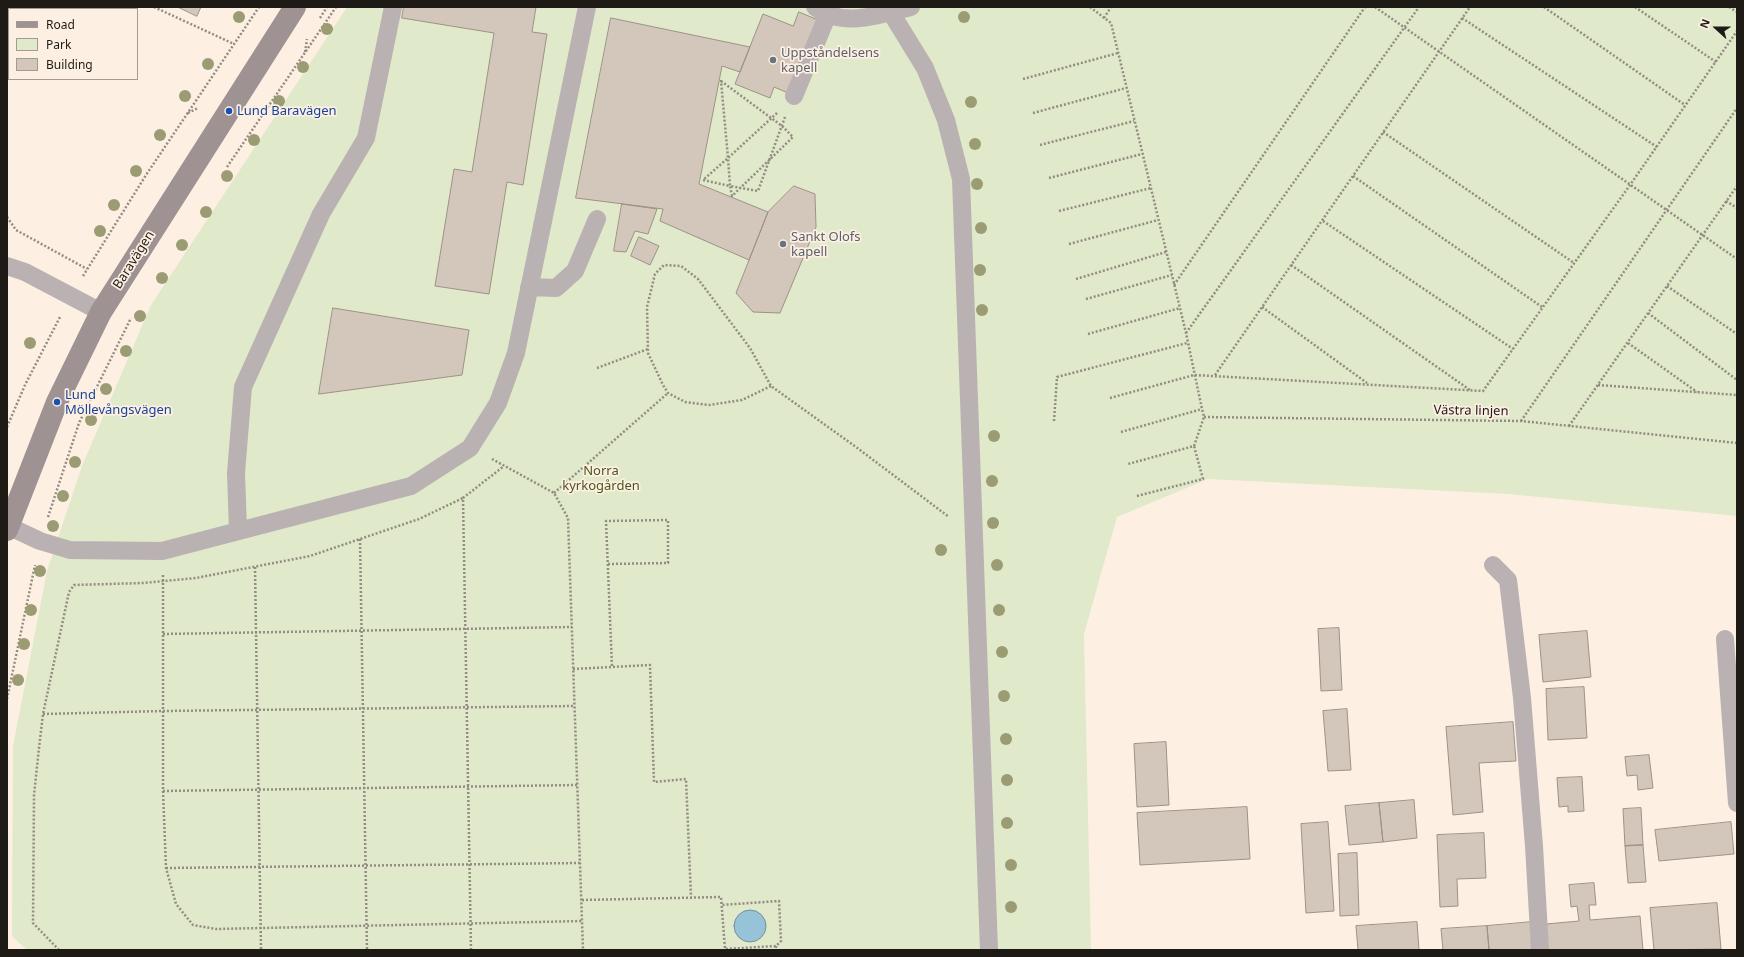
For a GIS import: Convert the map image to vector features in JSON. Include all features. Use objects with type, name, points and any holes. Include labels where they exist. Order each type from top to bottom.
[{"type":"street","name":"Baravägen","points":[[8,528],[56,402],[101,312],[295,7]]},
{"type":"lane","points":[[238,531],[236,473],[243,387],[321,214],[366,138],[393,7]]},
{"type":"lane","points":[[8,528],[40,541],[70,550],[162,550],[411,486],[470,448],[498,403],[516,353],[587,7]]},
{"type":"lane","points":[[792,99],[822,10],[834,16],[864,19],[888,9],[911,7]]},
{"type":"lane","points":[[888,9],[925,68],[946,120],[961,179],[989,950]]},
{"type":"lane","points":[[529,287],[556,288],[575,271],[598,219]]},
{"type":"lane","points":[[7,266],[25,272],[101,312]]},
{"type":"lane","points":[[1493,565],[1508,580],[1509,588],[1522,698],[1533,830],[1540,950]]},
{"type":"lane","points":[[1725,639],[1737,803]]},
{"type":"path","points":[[154,7],[234,44]]},
{"type":"path","points":[[7,427],[25,385],[70,297],[146,175],[259,7]]},
{"type":"path","points":[[226,168],[336,7]]},
{"type":"path","points":[[1090,7],[1110,23],[1186,333],[1204,418],[1194,446],[1202,479],[1137,496]]},
{"type":"path","points":[[1104,18],[1112,7]]},
{"type":"path","points":[[1174,285],[1365,7]]},
{"type":"path","points":[[1376,7],[1737,259]]},
{"type":"path","points":[[1186,333],[1419,7]]},
{"type":"path","points":[[1215,376],[1470,7]]},
{"type":"path","points":[[1544,7],[1685,106]]},
{"type":"path","points":[[1636,7],[1716,62]]},
{"type":"path","points":[[1729,7],[1737,12]]},
{"type":"path","points":[[1462,18],[1657,147]]},
{"type":"path","points":[[1110,398],[1194,375],[1483,391],[1657,147],[1737,31]]},
{"type":"path","points":[[1023,79],[1118,54]]},
{"type":"path","points":[[721,81],[771,119],[782,126],[793,138],[732,196],[721,81]]},
{"type":"path","points":[[1033,113],[1126,88]]},
{"type":"path","points":[[792,99],[758,191],[703,180],[771,119],[792,99]]},
{"type":"path","points":[[1521,421],[1737,108]]},
{"type":"path","points":[[1040,144],[1134,121]]},
{"type":"path","points":[[1383,132],[1574,263]]},
{"type":"path","points":[[1049,178],[1142,154]]},
{"type":"path","points":[[1353,176],[1542,308]]},
{"type":"path","points":[[1569,426],[1737,186]]},
{"type":"path","points":[[1058,211],[1151,188]]},
{"type":"path","points":[[1726,201],[1737,208]]},
{"type":"path","points":[[7,217],[16,230],[87,269]]},
{"type":"path","points":[[1069,244],[1158,220]]},
{"type":"path","points":[[1322,220],[1513,349]]},
{"type":"path","points":[[1076,280],[1166,252]]},
{"type":"path","points":[[771,386],[742,400],[709,404],[685,402],[668,393],[648,353],[647,307],[655,274],[664,265],[681,266],[698,279],[750,348],[771,386],[856,446],[973,536]]},
{"type":"path","points":[[1291,266],[1471,390]]},
{"type":"path","points":[[1086,299],[1172,275]]},
{"type":"path","points":[[1667,286],[1737,334]]},
{"type":"path","points":[[1262,307],[1368,384]]},
{"type":"path","points":[[1088,334],[1180,308]]},
{"type":"path","points":[[1648,313],[1737,380]]},
{"type":"path","points":[[7,699],[40,541],[79,423],[132,315]]},
{"type":"path","points":[[1054,421],[1058,377],[1188,343]]},
{"type":"path","points":[[1628,343],[1698,392]]},
{"type":"path","points":[[597,368],[648,349]]},
{"type":"path","points":[[1598,385],[1737,395]]},
{"type":"path","points":[[554,493],[668,393]]},
{"type":"path","points":[[1120,432],[1202,409]]},
{"type":"path","name":"Västra linjen","points":[[1204,418],[1521,421],[1737,443]]},
{"type":"path","points":[[1128,464],[1194,446]]},
{"type":"path","points":[[470,448],[554,493],[568,518],[583,950]]},
{"type":"path","points":[[59,950],[33,924],[34,795],[43,714],[69,592],[74,585],[108,585],[196,578],[310,556],[419,519],[463,498],[504,466]]},
{"type":"path","points":[[463,498],[471,950]]},
{"type":"path","points":[[608,564],[668,563],[668,520],[606,521],[612,667]]},
{"type":"path","points":[[360,539],[367,950]]},
{"type":"path","points":[[162,550],[163,791],[166,868],[176,904],[193,925],[216,929],[582,921]]},
{"type":"path","points":[[255,567],[261,950]]},
{"type":"path","points":[[163,634],[572,628]]},
{"type":"path","points":[[574,669],[650,665],[654,782],[686,779],[691,897]]},
{"type":"path","points":[[43,714],[575,706]]},
{"type":"path","points":[[163,791],[577,785]]},
{"type":"path","points":[[166,868],[580,863]]},
{"type":"path","points":[[582,900],[721,897],[721,905],[725,949],[776,946],[781,941],[779,901],[721,905]]},
{"type":"green space","name":"Norra kyrkogården","points":[[347,7],[1737,7],[1737,516],[1508,494],[1208,479],[1117,517],[1084,634],[1091,950],[27,950],[12,936],[13,746],[47,571],[82,466],[151,305]]},
{"type":"water","points":[[747,910],[753,910],[763,917],[766,926],[765,932],[759,939],[753,942],[747,942],[737,935],[734,929],[734,923],[741,913]]},
{"type":"building","points":[[178,7],[201,7],[197,16]]},
{"type":"building","points":[[404,7],[536,7],[532,32],[547,34],[523,185],[507,182],[489,294],[435,286],[454,169],[472,172],[494,33],[402,18]]},
{"type":"building","name":"Uppståndelsens kapell","points":[[799,12],[818,20],[788,93],[774,87],[770,98],[735,84],[763,14],[793,26]]},
{"type":"building","points":[[611,18],[750,47],[740,72],[722,66],[699,184],[768,212],[749,260],[660,221],[663,209],[576,198]]},
{"type":"building","name":"Sankt Olofs kapell","points":[[794,186],[815,194],[816,227],[780,313],[753,312],[736,293],[768,212]]},
{"type":"building","points":[[622,204],[657,209],[648,234],[635,231],[626,252],[614,251]]},
{"type":"building","points":[[639,237],[659,246],[650,265],[631,256]]},
{"type":"building","points":[[333,308],[469,330],[462,375],[319,394]]},
{"type":"building","points":[[1339,628],[1342,690],[1321,691],[1318,629]]},
{"type":"building","points":[[1587,631],[1591,677],[1543,682],[1539,635]]},
{"type":"building","points":[[1584,687],[1587,738],[1548,740],[1546,689]]},
{"type":"building","points":[[1347,709],[1351,770],[1328,771],[1323,711]]},
{"type":"building","points":[[1513,722],[1516,761],[1479,763],[1483,812],[1453,815],[1446,727]]},
{"type":"building","points":[[1166,742],[1169,805],[1137,807],[1134,744]]},
{"type":"building","points":[[1649,755],[1653,788],[1638,790],[1637,775],[1627,776],[1625,757]]},
{"type":"building","points":[[1582,777],[1584,811],[1568,812],[1568,806],[1559,807],[1557,778]]},
{"type":"building","points":[[1414,800],[1417,838],[1383,842],[1379,803]]},
{"type":"building","points":[[1379,803],[1383,842],[1349,845],[1345,806]]},
{"type":"building","points":[[1247,807],[1250,859],[1140,865],[1137,813]]},
{"type":"building","points":[[1641,808],[1643,845],[1625,846],[1623,809]]},
{"type":"building","points":[[1328,822],[1334,911],[1306,913],[1301,824]]},
{"type":"building","points":[[1731,822],[1734,854],[1659,861],[1655,830]]},
{"type":"building","points":[[1484,833],[1486,878],[1457,879],[1458,906],[1440,907],[1437,835]]},
{"type":"building","points":[[1643,845],[1646,882],[1628,883],[1625,846]]},
{"type":"building","points":[[1357,853],[1359,915],[1340,916],[1338,854]]},
{"type":"building","points":[[1594,883],[1596,905],[1589,905],[1590,920],[1640,916],[1643,950],[1548,950],[1546,924],[1579,921],[1577,906],[1571,907],[1569,885]]},
{"type":"building","points":[[1717,903],[1721,949],[1654,950],[1650,908]]},
{"type":"building","points":[[1417,922],[1419,950],[1358,950],[1356,926]]},
{"type":"building","points":[[1532,922],[1534,950],[1489,950],[1487,926]]},
{"type":"building","points":[[1487,926],[1489,950],[1443,950],[1441,929]]},
{"type":"place","name":"Uppståndelsens kapell","points":[[773,60]]},
{"type":"place","name":"Lund Baravägen","points":[[229,111]]},
{"type":"place","name":"Sankt Olofs kapell","points":[[783,244]]},
{"type":"place","name":"Lund Möllevångsvägen","points":[[57,402]]}]
